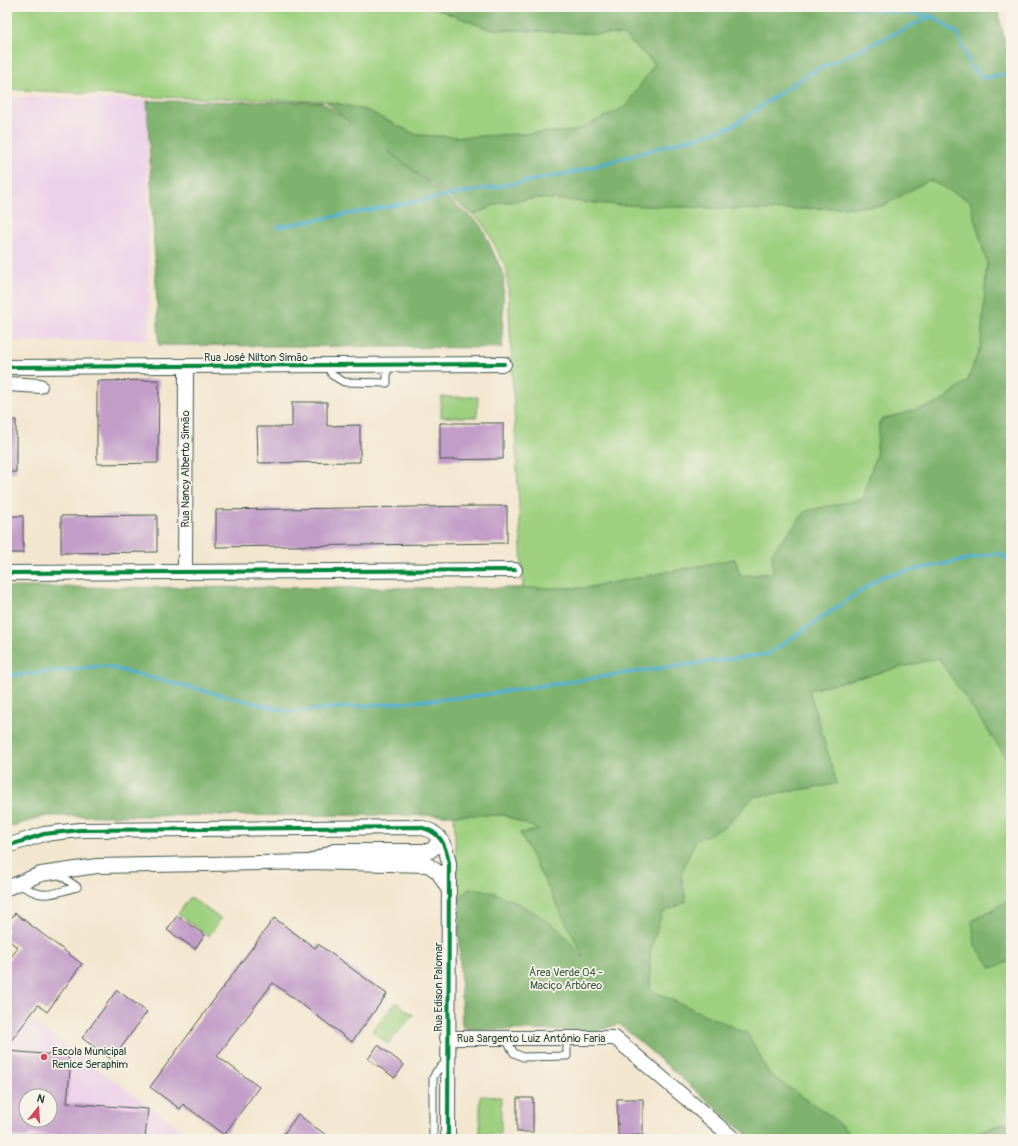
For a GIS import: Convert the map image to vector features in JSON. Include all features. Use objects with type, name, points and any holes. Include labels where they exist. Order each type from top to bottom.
[{"type":"street","name":"Rua José Nilton Simão","points":[[7,367],[504,364]]},
{"type":"street","name":"Rua Nancy Alberto Simão","points":[[185,572],[186,366]]},
{"type":"street","points":[[7,384],[40,386]]},
{"type":"street","points":[[7,573],[515,570]]},
{"type":"street","points":[[7,846],[44,834],[105,828],[419,827],[433,831],[439,837],[435,847],[430,851],[334,851],[309,862]]},
{"type":"street","name":"Rua Edison Palomar","points":[[439,837],[449,863],[447,1038],[448,1139]]},
{"type":"street","points":[[12,886],[55,871],[97,866],[309,862],[428,865],[438,872],[448,889]]},
{"type":"street","name":"Rua Sargento Luiz Antônio Faria","points":[[447,1038],[615,1038],[721,1134]]},
{"type":"street","points":[[721,1134],[734,1139]]},
{"type":"lane","points":[[12,886],[46,895],[77,887],[55,871]]},
{"type":"lane","points":[[505,1038],[514,1052],[524,1057],[567,1056],[567,1038]]},
{"type":"lane","points":[[434,1139],[434,1078],[436,1072],[447,1061]]},
{"type":"shaded area","points":[[11,97],[147,100],[149,339],[15,342]]},
{"type":"shaded area","name":"Escola Municipal Renice Seraphim","points":[[7,1003],[174,1124],[192,1139],[7,1139]]},
{"type":"green space","points":[[7,7],[431,7],[489,29],[623,35],[655,64],[625,107],[575,131],[463,137],[417,135],[366,110],[325,101],[149,97],[7,89]]},
{"type":"green space","name":"Área Verde 04 - Maciço Arbóreo","points":[[431,7],[997,7],[1011,70],[1011,767],[1004,754],[938,658],[809,690],[837,784],[754,797],[726,826],[695,841],[681,874],[686,902],[662,913],[650,952],[650,990],[748,1034],[770,1075],[832,1117],[855,1139],[752,1139],[619,1024],[597,1031],[466,1029],[462,1026],[458,902],[466,891],[470,889],[479,889],[490,891],[530,910],[560,931],[584,958],[520,833],[539,830],[504,815],[46,816],[7,828],[7,587],[585,588],[735,559],[740,576],[773,573],[772,552],[806,511],[862,499],[876,455],[880,420],[939,403],[968,380],[981,344],[987,263],[970,201],[929,180],[883,206],[768,210],[619,205],[539,198],[499,203],[473,215],[387,150],[480,224],[504,275],[502,348],[159,345],[147,101],[322,102],[350,122],[325,101],[366,110],[417,135],[463,137],[575,131],[625,107],[655,64],[623,35],[489,29]]},
{"type":"green space","points":[[7,98],[10,98],[7,326]]},
{"type":"green space","points":[[929,180],[970,201],[987,263],[981,344],[968,380],[939,403],[880,420],[876,455],[862,500],[806,511],[773,573],[740,576],[735,559],[585,588],[523,588],[507,270],[483,223],[473,215],[499,203],[539,198],[619,205],[768,210],[883,206]]},
{"type":"green space","points":[[441,397],[478,397],[477,417],[441,417]]},
{"type":"green space","points":[[938,658],[1004,754],[1011,767],[1011,900],[1001,904],[972,921],[1008,962],[1011,959],[1011,1121],[958,1139],[855,1139],[832,1117],[770,1075],[748,1034],[650,990],[650,952],[662,913],[686,902],[681,874],[695,841],[726,826],[754,797],[837,784],[809,690]]},
{"type":"green space","points":[[454,815],[504,815],[540,830],[520,833],[586,959],[462,895],[458,902]]},
{"type":"green space","points":[[190,897],[221,919],[209,936],[178,914]]},
{"type":"green space","points":[[1011,900],[1011,959],[1008,962],[992,968],[975,946],[972,921]]},
{"type":"green space","points":[[396,1002],[413,1015],[388,1044],[372,1031]]},
{"type":"green space","points":[[480,1096],[501,1097],[501,1134],[480,1134]]},
{"type":"green space","points":[[1011,1121],[1011,1139],[958,1139]]},
{"type":"building","points":[[159,380],[158,463],[97,464],[97,381]]},
{"type":"building","points":[[292,402],[327,402],[327,426],[360,425],[360,462],[258,463],[257,427],[292,427]]},
{"type":"building","points":[[7,420],[16,420],[16,472],[7,472]]},
{"type":"building","points":[[440,423],[503,423],[503,459],[440,460]]},
{"type":"building","points":[[507,506],[507,543],[216,547],[216,510]]},
{"type":"building","points":[[157,515],[157,552],[61,553],[61,516]]},
{"type":"building","points":[[7,516],[23,516],[23,553],[7,553]]},
{"type":"building","points":[[15,913],[82,964],[47,1012],[38,1005],[7,1046],[7,962],[18,948],[7,939],[7,924]]},
{"type":"building","points":[[177,916],[205,935],[195,949],[167,930]]},
{"type":"building","points":[[274,918],[315,948],[318,944],[387,994],[352,1042],[273,983],[217,1056],[259,1087],[224,1135],[183,1104],[180,1109],[150,1087]]},
{"type":"building","points":[[117,990],[147,1012],[112,1060],[82,1038]]},
{"type":"building","points":[[378,1045],[404,1065],[395,1078],[368,1059]]},
{"type":"building","points":[[7,1051],[68,1056],[70,1071],[67,1103],[148,1109],[145,1139],[64,1139],[58,1138],[58,1136],[29,1134],[28,1137],[7,1136]]},
{"type":"building","points":[[517,1098],[533,1098],[533,1132],[517,1132]]},
{"type":"building","points":[[617,1099],[643,1099],[643,1135],[618,1136]]},
{"type":"building","points":[[298,1114],[332,1139],[288,1139],[283,1135]]},
{"type":"waterway","points":[[852,7],[932,16],[958,34],[971,68],[985,78],[1011,73]]},
{"type":"waterway","points":[[277,227],[571,173],[731,127],[808,74],[932,16]]},
{"type":"waterway","points":[[7,676],[104,666],[290,712],[468,697],[633,672],[768,654],[883,576],[999,553],[1011,562]]},
{"type":"cycle path","points":[[7,367],[504,364]]},
{"type":"cycle path","points":[[7,573],[515,570]]},
{"type":"cycle path","points":[[7,846],[44,834],[80,830],[419,827],[437,835],[446,850],[449,863],[448,1139]]},
{"type":"place","name":"Escola Municipal Renice Seraphim","points":[[44,1057]]}]
